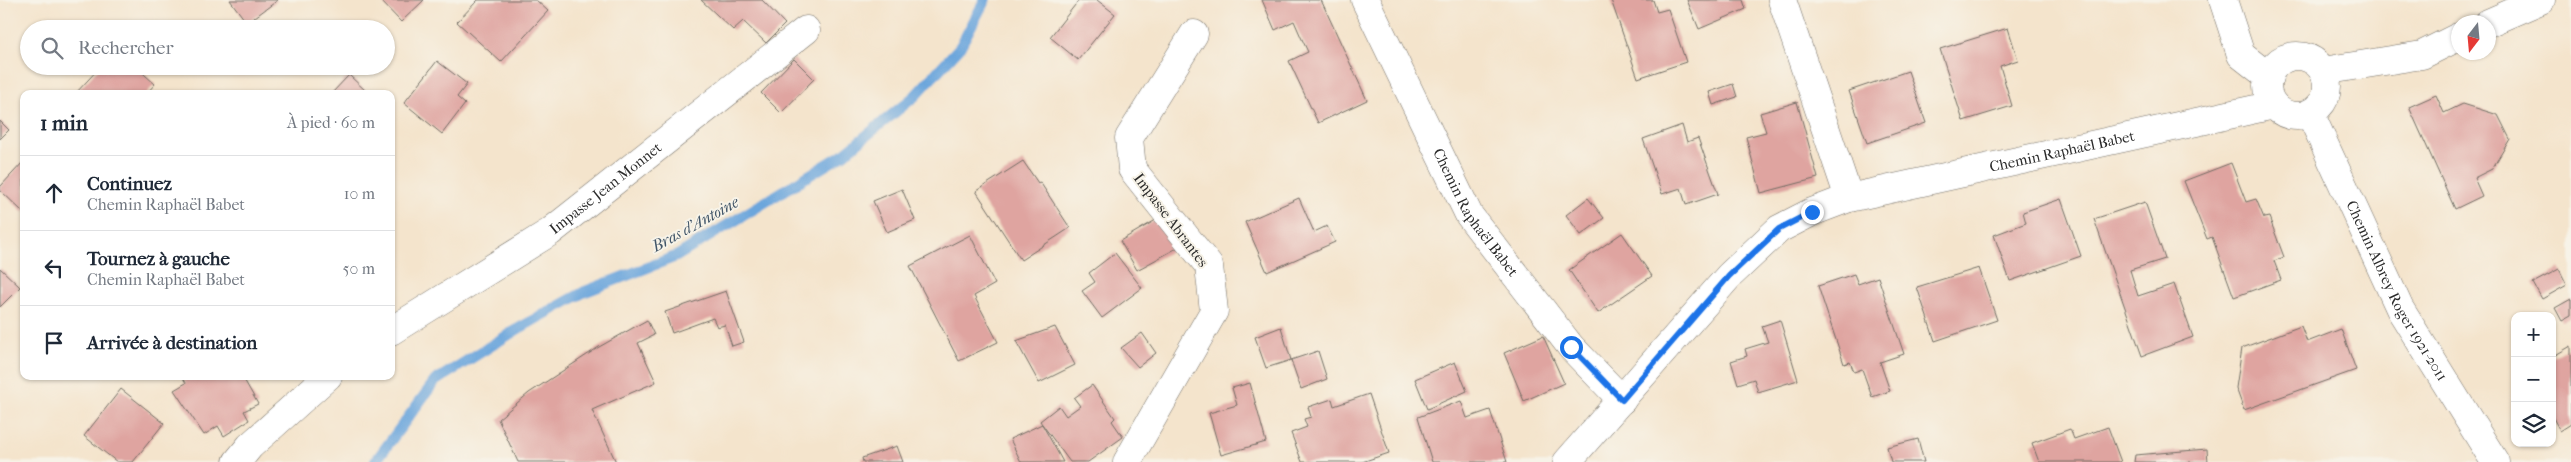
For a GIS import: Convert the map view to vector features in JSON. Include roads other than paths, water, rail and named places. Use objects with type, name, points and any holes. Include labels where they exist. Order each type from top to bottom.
[{"type":"street","name":"Chemin Raphaël Babet","points":[[1365,0],[1469,214],[1571,347],[1622,400]]},
{"type":"street","points":[[1782,0],[1849,198]]},
{"type":"street","points":[[2223,0],[2241,55],[2269,77]]},
{"type":"street","points":[[2496,19],[2535,1]]},
{"type":"street","name":"Impasse Jean Monnet","points":[[395,329],[550,232],[806,30]]},
{"type":"street","name":"Impasse Abrantes","points":[[1127,462],[1214,310],[1209,266],[1132,169],[1129,138],[1194,34]]},
{"type":"street","points":[[2323,70],[2422,55],[2451,41]]},
{"type":"street","points":[[2289,57],[2308,58],[2316,62],[2323,70],[2327,80],[2325,99],[2310,113],[2290,115],[2274,104],[2267,86],[2269,77],[2280,61],[2289,57]]},
{"type":"street","name":"Chemin Raphaël Babet","points":[[1567,462],[1729,276],[1779,229],[1812,212],[1849,198],[2274,104]]},
{"type":"street","name":"Chemin Albrey Roger 1921-2011","points":[[2310,113],[2400,309],[2494,462]]},
{"type":"street","points":[[237,462],[250,446],[324,380]]},
{"type":"waterway","name":"Bras d'Antoine","points":[[375,462],[435,381],[516,330],[584,292],[677,256],[844,154],[915,96],[960,47],[985,0]]}]
